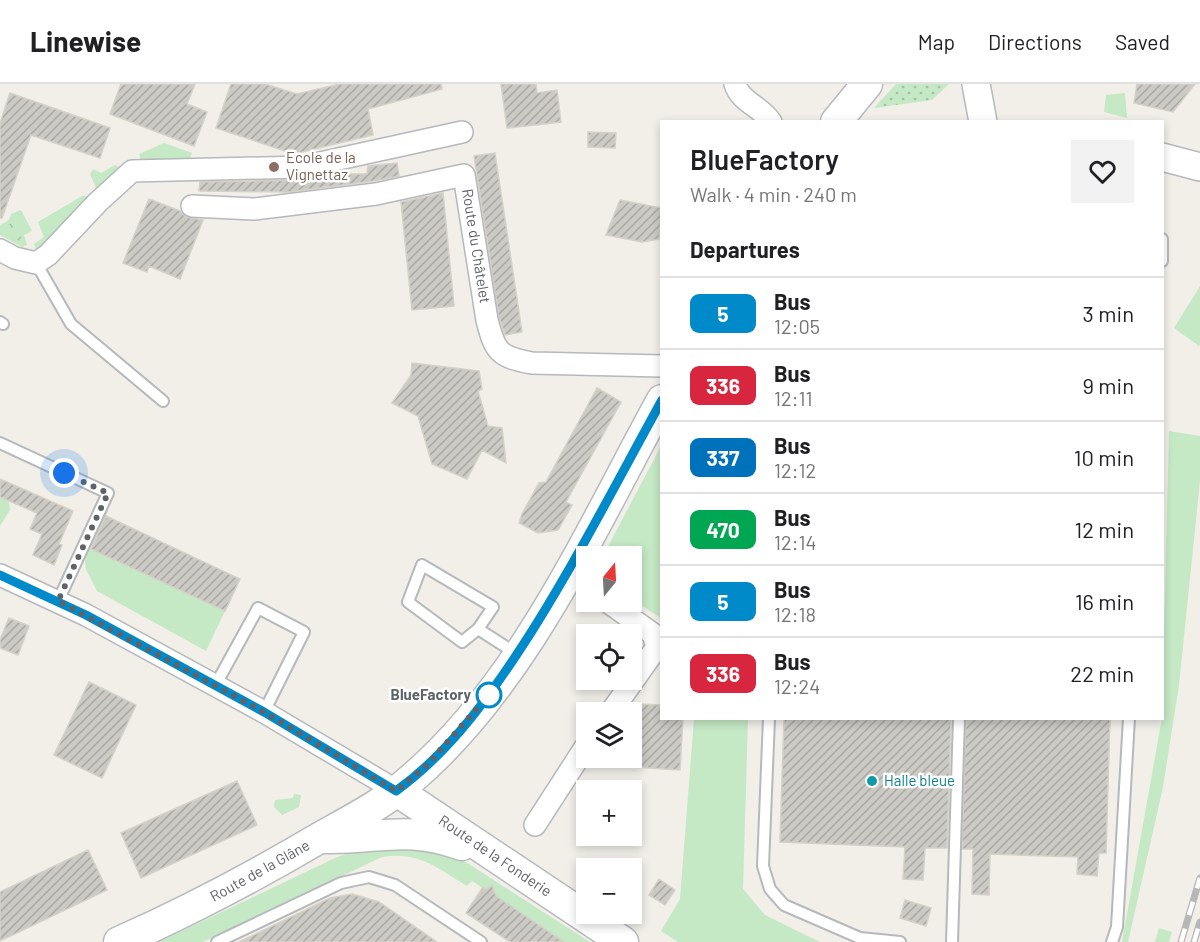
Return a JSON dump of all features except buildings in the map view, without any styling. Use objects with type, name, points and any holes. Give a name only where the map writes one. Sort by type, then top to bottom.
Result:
[{"type":"main road","points":[[838,120],[867,84]]},
{"type":"main road","name":"Route de la Glâne","points":[[593,546],[660,404]]},
{"type":"main road","name":"Route de la Glâne","points":[[119,942],[240,884],[396,791],[427,765],[489,695],[517,654],[576,580]]},
{"type":"main road","name":"Route de la Fonderie","points":[[396,791],[623,942]]},
{"type":"main road","points":[[320,838],[383,833],[424,834],[500,859]]},
{"type":"street","points":[[735,84],[747,102],[765,111],[770,120]]},
{"type":"street","points":[[976,84],[982,120]]},
{"type":"street","points":[[0,250],[15,258],[36,263],[48,255],[98,202],[132,171],[302,167],[462,132]]},
{"type":"street","points":[[1164,158],[1200,167]]},
{"type":"street","name":"Route du Châtelet","points":[[192,207],[254,209],[376,194],[464,175],[487,320],[493,344],[499,352],[512,359],[532,363],[660,366]]},
{"type":"street","points":[[0,575],[58,601],[264,712],[396,791]]},
{"type":"street","points":[[617,702],[657,647],[653,634],[622,612]]},
{"type":"street","points":[[535,825],[576,761]]},
{"type":"lane","points":[[36,263],[71,324],[164,401]]},
{"type":"lane","points":[[0,443],[108,493],[58,601]]},
{"type":"lane","points":[[422,566],[493,607],[478,629],[462,642],[408,602],[422,566]]},
{"type":"lane","points":[[215,686],[258,608],[304,632],[264,712]]},
{"type":"lane","points":[[478,629],[517,654]]},
{"type":"lane","points":[[769,720],[763,866],[770,889],[784,905],[860,938],[900,942]]},
{"type":"lane","points":[[952,942],[959,720]]},
{"type":"lane","points":[[1112,942],[1117,927],[1129,720]]},
{"type":"lane","points":[[217,942],[341,883],[360,877],[395,885],[481,942]]},
{"type":"green space","points":[[896,84],[949,84],[932,100],[874,108]]},
{"type":"green space","points":[[1125,93],[1127,118],[1104,112],[1106,95]]},
{"type":"green space","points":[[164,143],[192,153],[188,163],[142,163],[139,154]]},
{"type":"green space","points":[[115,165],[121,168],[98,192],[90,174],[93,169],[101,173]]},
{"type":"green space","points":[[82,196],[88,196],[88,205],[37,252],[34,244],[44,237],[38,222]]},
{"type":"green space","points":[[85,200],[44,246],[39,247],[39,243],[48,236],[47,228]]},
{"type":"green space","points":[[21,210],[32,231],[24,235],[27,245],[22,247],[0,235],[0,225],[9,220],[11,214]]},
{"type":"green space","points":[[19,214],[24,225],[21,234],[22,242],[4,234],[2,230]]},
{"type":"green space","points":[[1200,286],[1200,344],[1199,346],[1174,328]]},
{"type":"green space","points":[[1169,431],[1200,436],[1200,481],[1179,685],[1163,787],[1128,942],[1122,942],[1162,720],[1164,720]]},
{"type":"green space","points":[[660,448],[660,617],[642,606],[642,546],[608,546]]},
{"type":"green space","points":[[0,497],[9,502],[10,510],[0,526]]},
{"type":"green space","points":[[104,509],[108,511],[91,549],[225,611],[206,651],[97,591],[86,569],[84,553]]},
{"type":"green space","points":[[694,720],[748,720],[743,889],[765,915],[820,942],[678,942],[661,931],[680,899]]},
{"type":"green space","points":[[294,794],[301,795],[299,807],[282,815],[274,807],[275,800],[293,798]]},
{"type":"green space","points":[[389,844],[443,852],[464,861],[590,942],[563,942],[472,881],[467,886],[427,862],[407,856],[395,856],[382,857],[203,942],[159,942],[335,858],[365,847]]},
{"type":"green space","points":[[1159,928],[1172,932],[1169,942],[1155,942]]},
{"type":"railway","points":[[1181,942],[1200,878]]},
{"type":"railway","points":[[1194,942],[1200,922]]},
{"type":"bus line","name":"5","points":[[0,575],[86,615],[264,712],[396,791],[427,765],[498,684],[570,571],[660,404]]},
{"type":"place","name":"Ecole de la Vignettaz","points":[[274,167]]},
{"type":"place","name":"BlueFactory","points":[[489,695]]},
{"type":"place","name":"Halle bleue","points":[[872,781]]},
{"type":"route","points":[[64,473],[108,493],[58,601],[264,712],[396,791],[427,765],[489,695]]}]
